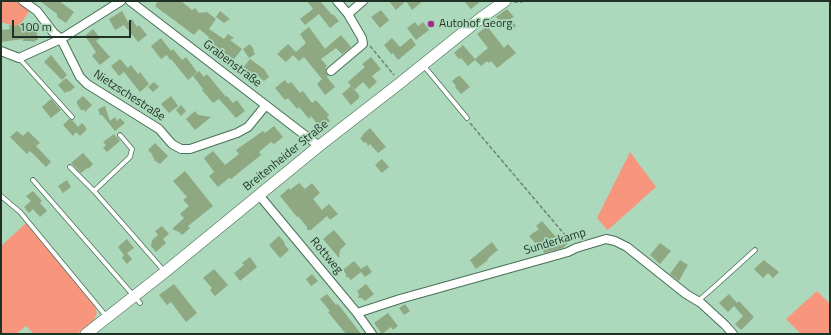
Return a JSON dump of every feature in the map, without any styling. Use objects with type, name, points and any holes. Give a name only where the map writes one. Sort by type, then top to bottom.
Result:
[{"type":"street","name":"Nietzschestraße","points":[[23,1],[37,10],[53,32],[61,39],[80,77],[87,84],[159,129],[172,144],[181,149],[190,149],[238,133],[248,127],[266,105]]},
{"type":"street","points":[[1,51],[19,58],[61,39],[120,1]]},
{"type":"street","name":"Grabenstraße","points":[[130,1],[319,146]]},
{"type":"street","points":[[331,71],[363,44],[362,38],[348,14],[337,1]]},
{"type":"street","points":[[348,14],[364,1]]},
{"type":"street","name":"Breitenheider Straße","points":[[86,334],[107,317],[137,300],[165,272],[319,146],[481,18],[509,1]]},
{"type":"street","name":"Rottweg","points":[[259,195],[357,313],[372,334]]},
{"type":"street","name":"Sunderkamp","points":[[357,313],[606,239],[615,241],[627,247],[686,294],[698,301],[733,334]]},
{"type":"lane","points":[[19,58],[72,117]]},
{"type":"lane","points":[[423,65],[467,118]]},
{"type":"lane","points":[[94,191],[130,157],[132,149],[120,135]]},
{"type":"lane","points":[[70,167],[94,191],[165,272]]},
{"type":"lane","points":[[32,180],[137,300]]},
{"type":"lane","points":[[1,196],[20,212],[107,317]]},
{"type":"lane","points":[[698,301],[755,250]]},
{"type":"path","points":[[509,1],[523,1]]},
{"type":"path","points":[[363,44],[370,46],[400,83]]},
{"type":"path","points":[[467,118],[576,248]]},
{"type":"shaded area","points":[[1,1],[13,1],[20,3],[30,10],[20,25],[15,26],[1,22]]},
{"type":"shaded area","points":[[630,152],[656,187],[607,230],[597,218]]},
{"type":"shaded area","points":[[26,223],[94,304],[97,313],[94,320],[77,334],[34,334],[26,326],[16,334],[1,334],[1,246]]},
{"type":"shaded area","points":[[817,291],[830,304],[830,334],[801,334],[786,319]]},
{"type":"building","points":[[40,1],[59,1],[74,12],[66,23],[57,17],[57,14]]},
{"type":"building","points":[[158,1],[181,1],[192,10],[195,8],[199,13],[207,12],[216,19],[209,29],[224,39],[228,34],[234,38],[230,40],[242,49],[231,63],[205,43],[209,37],[199,29],[194,35],[155,6]]},
{"type":"building","points":[[307,1],[320,1],[339,21],[330,28],[319,14],[305,25],[300,19],[313,9]]},
{"type":"building","points":[[389,1],[406,1],[396,10]]},
{"type":"building","points":[[406,1],[423,1],[412,10]]},
{"type":"building","points":[[464,1],[481,1],[471,9]]},
{"type":"building","points":[[507,9],[514,17],[510,19],[516,26],[509,32],[496,17]]},
{"type":"building","points":[[381,10],[389,20],[380,28],[371,17]]},
{"type":"building","points":[[122,11],[128,22],[132,19],[137,27],[139,25],[147,35],[138,42],[124,25],[115,30],[109,19]]},
{"type":"building","points":[[220,11],[230,19],[224,23],[216,17]]},
{"type":"building","points":[[415,22],[418,26],[423,22],[429,30],[416,40],[407,28]]},
{"type":"building","points":[[22,24],[22,28],[36,27],[38,40],[34,42],[23,41],[23,39],[1,42],[1,30],[10,29],[9,25],[15,26]]},
{"type":"building","points":[[487,26],[504,48],[508,44],[516,53],[497,68],[491,61],[489,63],[487,61],[481,66],[475,60],[468,66],[454,53],[463,45],[475,59],[488,48],[477,34]]},
{"type":"building","points":[[309,27],[325,49],[341,35],[351,47],[342,54],[336,48],[321,59],[327,66],[325,67],[328,75],[327,77],[335,87],[325,95],[317,84],[322,79],[304,57],[299,61],[293,55],[286,62],[277,54],[288,44],[296,52],[306,43],[300,34]]},
{"type":"building","points":[[93,29],[100,38],[96,41],[110,57],[100,65],[92,56],[96,52],[85,36]]},
{"type":"building","points":[[161,38],[171,51],[173,49],[182,60],[186,57],[197,72],[188,80],[167,55],[161,59],[151,46]]},
{"type":"building","points":[[392,38],[400,47],[411,38],[416,45],[398,60],[384,45]]},
{"type":"building","points":[[250,44],[255,54],[249,58],[243,49]]},
{"type":"building","points":[[51,55],[67,75],[62,80],[44,62]]},
{"type":"building","points":[[371,57],[381,69],[372,76],[377,82],[369,89],[363,82],[354,90],[348,82],[365,67],[362,64]]},
{"type":"building","points":[[120,59],[128,68],[131,65],[138,74],[140,72],[149,84],[140,92],[124,72],[119,76],[111,66]]},
{"type":"building","points":[[250,59],[264,69],[269,77],[264,81],[257,75],[255,77],[243,68]]},
{"type":"building","points":[[199,71],[204,77],[207,74],[226,97],[227,96],[233,103],[237,100],[245,111],[236,118],[219,99],[213,103],[193,76]]},
{"type":"building","points":[[460,76],[470,87],[461,94],[452,81]]},
{"type":"building","points":[[66,78],[75,87],[69,92],[68,91],[65,93],[58,85]]},
{"type":"building","points":[[285,80],[288,84],[291,82],[300,93],[303,91],[312,103],[316,100],[329,115],[327,117],[330,121],[320,128],[311,116],[309,119],[299,107],[297,109],[288,98],[285,100],[275,88]]},
{"type":"building","points":[[154,82],[159,87],[153,92],[148,87]]},
{"type":"building","points":[[351,86],[359,95],[359,98],[351,105],[342,94]]},
{"type":"building","points":[[83,96],[92,105],[85,112],[84,110],[81,110],[77,104],[77,101]]},
{"type":"building","points":[[171,96],[178,106],[169,113],[161,104]]},
{"type":"building","points":[[51,99],[61,110],[51,118],[42,107]]},
{"type":"building","points":[[181,105],[186,111],[181,116],[176,110]]},
{"type":"building","points":[[105,106],[110,121],[115,117],[117,121],[120,118],[125,123],[115,131],[102,115],[100,115],[98,109]]},
{"type":"building","points":[[195,111],[198,115],[211,117],[195,130],[186,119]]},
{"type":"building","points":[[69,119],[72,120],[78,127],[82,123],[87,129],[80,136],[76,132],[73,136],[63,125]]},
{"type":"building","points":[[274,126],[283,137],[274,144],[271,142],[259,152],[261,155],[231,179],[229,178],[218,187],[209,176],[214,172],[204,158],[213,151],[225,165],[239,154],[236,150],[263,131],[265,133]]},
{"type":"building","points":[[370,128],[386,147],[378,153],[370,144],[368,146],[366,142],[364,143],[360,138]]},
{"type":"building","points":[[17,131],[23,136],[28,131],[40,143],[36,146],[51,162],[46,167],[30,151],[27,154],[10,137]]},
{"type":"building","points":[[114,134],[120,141],[107,152],[103,148],[106,145],[103,142]]},
{"type":"building","points":[[155,143],[168,156],[160,164],[154,160],[153,155],[148,150]]},
{"type":"building","points":[[83,153],[93,164],[81,173],[71,163]]},
{"type":"building","points":[[382,159],[389,167],[382,173],[375,165]]},
{"type":"building","points":[[185,171],[213,206],[188,226],[190,228],[182,235],[172,229],[184,218],[180,214],[189,206],[183,200],[187,197],[173,181]]},
{"type":"building","points":[[67,180],[71,187],[63,193],[58,186]]},
{"type":"building","points":[[299,183],[305,189],[312,183],[320,193],[313,199],[322,210],[329,204],[338,214],[330,220],[327,216],[311,230],[307,230],[307,227],[280,196],[289,188],[290,190]]},
{"type":"building","points":[[33,191],[42,201],[40,203],[47,211],[40,217],[33,209],[29,213],[24,207],[31,201],[26,196]]},
{"type":"building","points":[[542,221],[555,236],[559,233],[568,243],[563,248],[544,253],[541,245],[539,247],[529,236],[539,229],[536,226]]},
{"type":"building","points":[[162,226],[169,234],[163,239],[166,243],[156,252],[151,246],[152,240],[158,235],[155,231]]},
{"type":"building","points":[[334,230],[346,244],[340,250],[339,258],[323,239]]},
{"type":"building","points":[[279,236],[289,250],[280,258],[269,245]]},
{"type":"building","points":[[127,239],[134,248],[127,253],[132,259],[127,264],[122,258],[124,255],[118,247]]},
{"type":"building","points":[[492,242],[498,250],[476,269],[470,260]]},
{"type":"building","points":[[660,243],[671,251],[660,264],[650,255]]},
{"type":"building","points":[[250,257],[257,267],[240,281],[234,273],[244,265],[242,263]]},
{"type":"building","points":[[680,260],[688,265],[679,281],[670,274]]},
{"type":"building","points":[[764,260],[779,272],[773,278],[768,273],[763,278],[754,269]]},
{"type":"building","points":[[354,261],[361,269],[367,265],[372,272],[365,277],[361,272],[351,280],[346,277],[343,270]]},
{"type":"building","points":[[214,269],[228,285],[215,296],[210,290],[212,288],[203,278]]},
{"type":"building","points":[[312,274],[318,281],[311,286],[306,279]]},
{"type":"building","points":[[174,284],[197,313],[186,322],[171,302],[167,305],[159,295]]},
{"type":"building","points":[[366,284],[374,294],[365,301],[362,298],[358,298],[359,294],[357,291]]},
{"type":"building","points":[[327,294],[336,305],[338,304],[361,334],[346,334],[328,312],[330,311],[320,299]]},
{"type":"building","points":[[729,294],[737,303],[739,301],[754,317],[741,330],[735,324],[743,316],[734,306],[728,312],[719,303]]},
{"type":"building","points":[[405,304],[410,311],[404,315],[399,308]]},
{"type":"building","points":[[388,313],[398,326],[393,330],[391,327],[382,334],[374,323]]},
{"type":"place","name":"Autohof Georg","points":[[431,24]]}]
